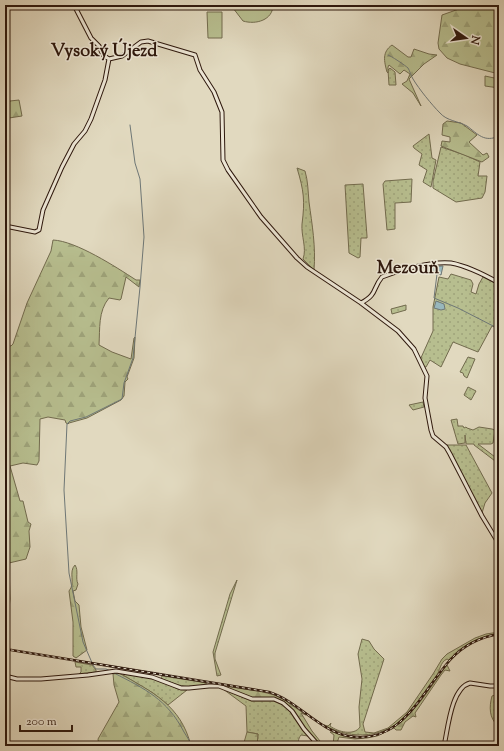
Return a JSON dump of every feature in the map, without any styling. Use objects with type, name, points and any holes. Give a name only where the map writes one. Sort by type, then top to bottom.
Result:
[{"type":"street","points":[[74,5],[91,38],[109,59]]},
{"type":"street","points":[[109,59],[122,56],[141,42],[148,41],[193,54],[197,58],[200,70],[218,101],[222,116],[224,163],[252,205],[278,237],[307,267],[361,303],[398,331],[414,349],[427,376],[425,398],[433,436],[446,447],[482,516],[499,544]]},
{"type":"street","points":[[5,226],[35,232],[39,230],[43,210],[59,173],[74,144],[91,119],[104,80],[109,59]]},
{"type":"street","points":[[361,303],[370,298],[382,277],[400,271],[430,265],[450,263],[484,275],[499,283]]},
{"type":"street","points":[[5,676],[17,679],[41,679],[116,671],[152,677],[181,688],[219,686],[246,698],[257,700],[274,700],[283,703],[292,711],[304,729],[319,746]]},
{"type":"street","points":[[444,746],[456,696],[464,685],[474,682],[490,686],[499,686]]},
{"type":"green space","points":[[228,5],[273,5],[267,18],[258,22],[248,22],[243,21],[233,8]]},
{"type":"green space","points":[[464,5],[499,5],[499,74],[460,64],[447,58],[439,49],[438,43],[442,15],[459,9]]},
{"type":"green space","points":[[207,12],[222,12],[222,38],[208,38]]},
{"type":"green space","points":[[392,45],[408,57],[411,57],[414,49],[437,55],[424,64],[409,79],[421,106],[413,93],[402,84],[407,81],[410,74],[404,70],[400,74],[389,65],[388,73],[387,72],[385,54]]},
{"type":"green space","points":[[390,68],[395,72],[396,85],[389,85],[388,70]]},
{"type":"green space","points":[[485,76],[499,79],[499,88],[485,86]]},
{"type":"green space","points":[[19,100],[22,116],[9,118],[8,105],[10,101]]},
{"type":"green space","points":[[447,121],[461,123],[477,135],[469,142],[483,155],[487,153],[489,157],[482,162],[441,146],[442,141],[450,142],[450,137],[442,135],[443,124]]},
{"type":"green space","points":[[429,134],[432,158],[436,160],[431,187],[423,182],[427,170],[419,165],[422,154],[413,146]]},
{"type":"green space","points":[[441,147],[480,162],[478,176],[487,176],[485,192],[482,198],[456,202],[433,188],[433,181]]},
{"type":"green space","points":[[297,168],[305,171],[307,179],[314,244],[314,270],[303,259],[303,196]]},
{"type":"green space","points":[[412,179],[411,202],[395,203],[395,229],[387,230],[383,184],[385,181]]},
{"type":"green space","points":[[363,184],[367,238],[361,238],[360,257],[358,258],[349,253],[345,185]]},
{"type":"green space","points":[[53,240],[62,241],[84,250],[136,280],[140,280],[139,287],[126,277],[121,299],[109,298],[105,303],[101,314],[100,327],[99,345],[112,352],[131,359],[135,337],[134,358],[127,377],[128,379],[125,382],[124,396],[121,400],[87,418],[68,424],[65,420],[48,417],[40,419],[39,461],[37,465],[23,463],[10,466],[20,501],[23,501],[28,522],[31,524],[29,531],[30,547],[26,559],[9,563],[10,599],[7,629],[8,569],[7,566],[5,566],[5,345],[11,346],[13,344],[27,303],[51,251]]},
{"type":"green space","points":[[451,274],[471,280],[473,284],[471,292],[476,294],[483,277],[499,285],[499,329],[492,326],[478,352],[453,342],[441,367],[430,360],[426,367],[424,367],[420,360],[433,331],[433,307],[439,277],[448,279]]},
{"type":"green space","points":[[406,305],[406,310],[392,314],[391,309]]},
{"type":"green space","points":[[468,357],[475,359],[467,378],[460,372]]},
{"type":"green space","points":[[468,387],[476,391],[471,400],[464,395]]},
{"type":"green space","points":[[423,402],[424,407],[413,410],[409,405]]},
{"type":"green space","points":[[457,419],[458,426],[463,426],[464,428],[466,427],[473,430],[479,427],[495,430],[493,443],[478,444],[499,460],[499,464],[474,444],[466,444],[465,435],[465,443],[458,444],[451,420]]},
{"type":"green space","points":[[446,445],[466,445],[492,493],[485,503],[482,513]]},
{"type":"green space","points":[[75,565],[78,584],[76,590],[73,591],[75,601],[79,605],[81,627],[87,650],[76,658],[73,656],[73,622],[69,591],[72,585],[72,571]]},
{"type":"green space","points":[[237,580],[215,653],[215,659],[221,675],[217,676],[213,652],[230,594]]},
{"type":"green space","points":[[499,632],[472,642],[449,660],[445,660],[441,664],[436,677],[409,714],[390,728],[375,733],[388,728],[407,712],[442,659],[447,654],[475,638],[486,634]]},
{"type":"green space","points":[[362,639],[369,641],[374,649],[384,659],[363,724],[365,732],[374,733],[357,735],[335,730],[324,725],[328,726],[331,723],[330,726],[333,728],[346,732],[357,730],[360,727],[359,707],[362,679],[358,654]]},
{"type":"green space","points":[[75,662],[92,665],[96,672],[79,674],[81,672],[81,667],[76,667]]},
{"type":"green space","points":[[447,665],[450,671],[445,670],[415,713],[416,717],[413,716],[405,722],[401,730],[396,730],[394,728],[377,736],[367,738],[355,739],[339,737],[336,746],[333,746],[334,735],[330,732],[360,738],[375,736],[389,730],[401,722],[421,701]]},
{"type":"green space","points":[[119,673],[154,694],[173,710],[186,732],[191,746],[99,746],[98,739],[119,702],[114,685],[113,674]]},
{"type":"green space","points":[[124,673],[152,677],[178,689],[187,690],[168,705],[153,693],[123,675]]},
{"type":"green space","points":[[163,676],[207,683],[196,687],[190,687],[162,679],[161,677]]},
{"type":"green space","points":[[219,685],[263,692],[283,699],[306,715],[301,713],[312,731],[324,746],[321,746],[309,734],[293,710],[284,702],[275,698],[252,698]]},
{"type":"green space","points":[[223,689],[251,701],[274,701],[282,704],[291,712],[308,736],[301,735],[298,740],[299,746],[257,746],[258,734],[247,732],[246,706]]},
{"type":"green space","points":[[492,696],[498,696],[498,726],[490,712]]},
{"type":"green space","points":[[247,732],[258,734],[257,746],[243,746]]},
{"type":"water","points":[[443,266],[441,275],[428,270],[428,267]]},
{"type":"water","points":[[436,301],[444,304],[445,309],[441,310],[434,308]]},
{"type":"waterway","points":[[388,55],[408,68],[412,78],[433,106],[443,116],[467,126],[482,137],[489,139],[499,136]]},
{"type":"waterway","points":[[111,671],[106,669],[96,669],[83,642],[69,573],[64,490],[67,424],[70,421],[86,417],[122,399],[124,383],[133,358],[144,237],[140,179],[135,163],[130,125]]},
{"type":"waterway","points":[[437,274],[434,298],[458,308],[499,329]]},
{"type":"waterway","points":[[5,645],[8,601],[8,564]]},
{"type":"waterway","points":[[114,673],[136,684],[163,703],[177,721],[192,746]]},
{"type":"railway","points":[[5,649],[269,692],[289,702],[317,722],[337,733],[348,736],[367,737],[383,733],[397,724],[409,713],[440,672],[461,650],[486,637],[499,634]]},
{"type":"district","name":"Vysoký Újezd","points":[[104,50]]},
{"type":"district","name":"Mezouň","points":[[408,267]]}]
